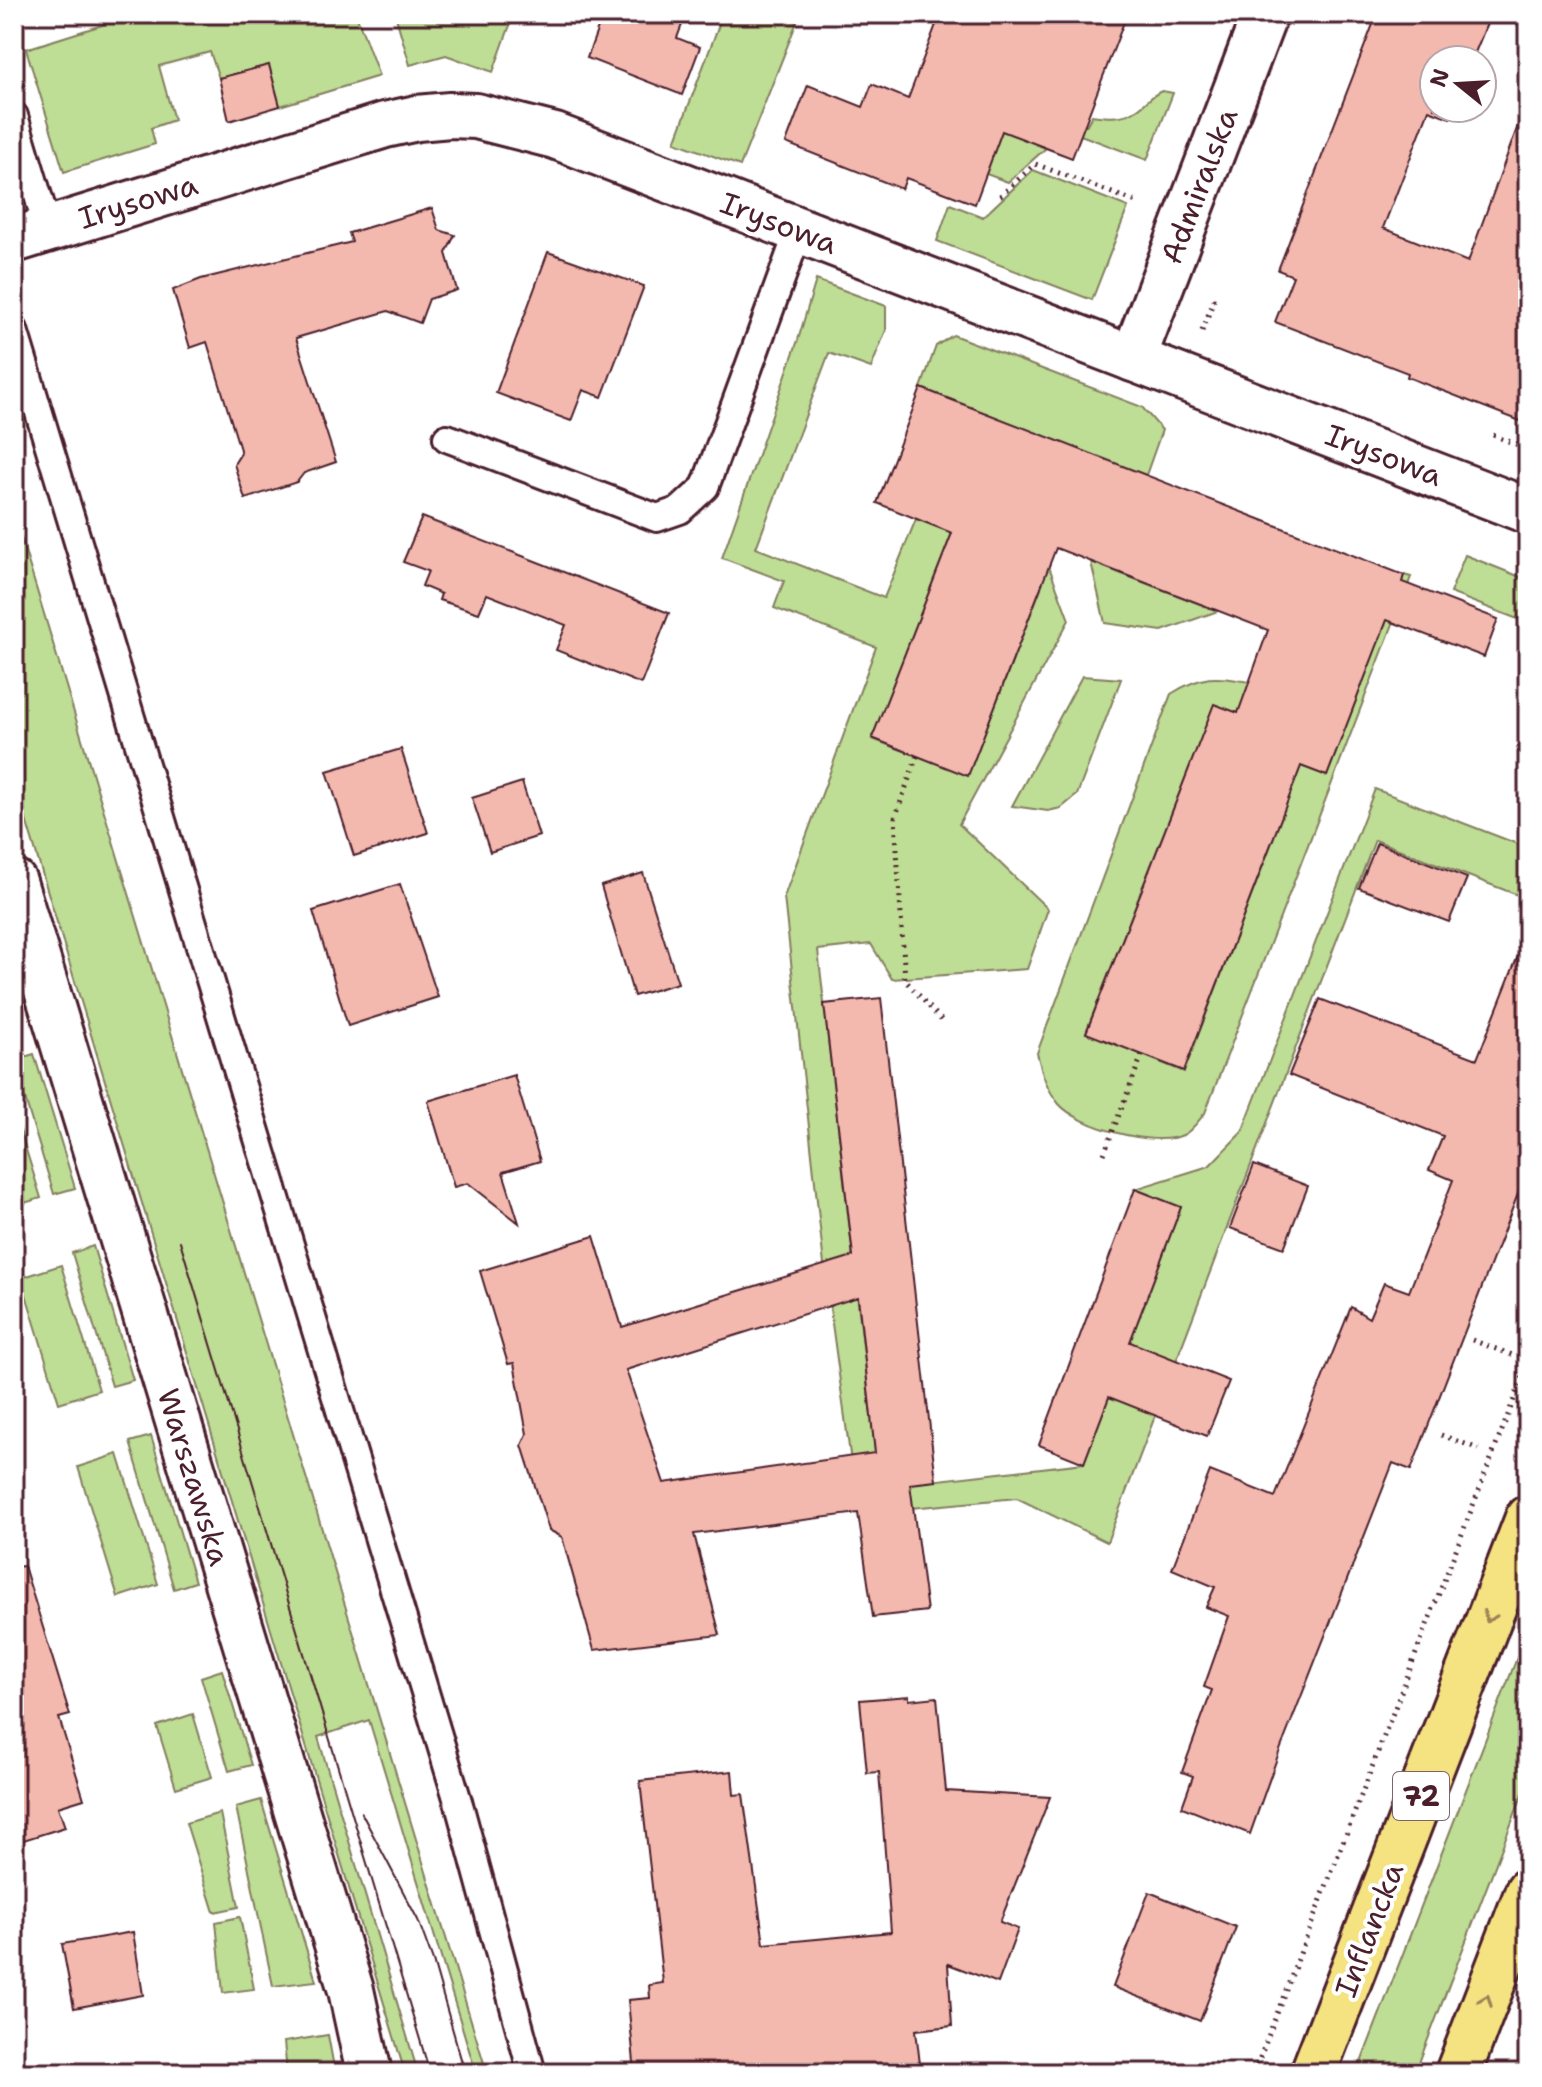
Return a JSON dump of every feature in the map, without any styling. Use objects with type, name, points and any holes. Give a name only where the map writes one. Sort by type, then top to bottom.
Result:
[{"type":"main road","name":"Inflancka","points":[[1313,2073],[1528,1518]]},
{"type":"main road","points":[[1458,2073],[1528,1891]]},
{"type":"street","name":"Admiralska","points":[[1133,359],[1265,14]]},
{"type":"street","name":"Irysowa","points":[[31,235],[385,125],[450,115],[503,122],[555,136],[1528,511]]},
{"type":"street","name":"Warszawska","points":[[14,882],[351,1990],[369,2073]]},
{"type":"lane","points":[[14,116],[31,235]]},
{"type":"lane","points":[[447,438],[657,518],[680,510],[705,487],[799,230]]},
{"type":"lane","points":[[14,330],[460,1808],[532,2073]]},
{"type":"path","points":[[1000,196],[1035,164],[1140,203]]},
{"type":"path","points":[[1493,435],[1528,449]]},
{"type":"path","points":[[917,756],[895,818],[905,980],[944,1023]]},
{"type":"path","points":[[1104,1154],[1142,1055]]},
{"type":"path","points":[[1472,1340],[1515,1356]]},
{"type":"path","points":[[1254,2073],[1528,1363]]},
{"type":"path","points":[[1441,1435],[1479,1449]]},
{"type":"green space","points":[[137,14],[356,14],[379,76],[280,106],[269,65],[219,78],[210,52],[159,66],[174,120],[151,128],[155,144],[64,172],[26,49]]},
{"type":"green space","points":[[395,14],[514,14],[493,72],[446,55],[410,65]]},
{"type":"green space","points":[[723,14],[800,14],[740,166],[675,142]]},
{"type":"green space","points":[[1162,91],[1173,93],[1147,160],[1070,131],[1062,154],[1046,148],[1008,182],[986,174],[1010,109],[1004,95],[1086,126],[1092,115],[1125,115]]},
{"type":"green space","points":[[1033,170],[1128,207],[1092,300],[937,241],[950,204],[983,217]]},
{"type":"green space","points":[[816,280],[886,306],[886,330],[871,368],[829,353],[756,548],[884,598],[916,519],[952,533],[872,739],[968,775],[1041,588],[1024,581],[1040,543],[1069,620],[959,824],[1048,909],[1027,969],[892,979],[871,944],[818,950],[879,1487],[1084,1463],[1181,1207],[1135,1189],[1209,1166],[1242,1132],[1375,789],[1528,848],[1528,899],[1375,840],[1107,1542],[1017,1498],[858,1513],[824,1265],[784,897],[876,647],[774,608],[784,581],[722,558]]},
{"type":"green space","points":[[953,335],[1142,407],[1162,430],[1146,475],[921,388],[936,346]]},
{"type":"green space","points":[[14,515],[487,2073],[476,2073],[369,1720],[318,1737],[418,2073],[405,2073],[14,780]]},
{"type":"green space","points":[[1465,555],[1528,580],[1528,623],[1450,593]]},
{"type":"green space","points":[[1091,562],[1218,611],[1162,631],[1105,623]]},
{"type":"green space","points":[[1404,575],[1411,577],[1205,1113],[1186,1133],[1154,1139],[1099,1127],[1069,1112],[1051,1092],[1037,1053],[1171,694],[1209,678],[1250,682],[1238,713],[1214,705],[1086,1032],[1184,1072],[1301,766],[1327,776]]},
{"type":"green space","points":[[1082,676],[1121,679],[1077,795],[1061,808],[1048,811],[1012,806]]},
{"type":"green space","points":[[34,1054],[75,1188],[54,1194],[14,1063],[14,1060]]},
{"type":"green space","points":[[14,1111],[41,1198],[14,1206]]},
{"type":"green space","points":[[93,1246],[133,1380],[112,1386],[72,1253]]},
{"type":"green space","points":[[61,1265],[99,1390],[59,1403],[21,1278]]},
{"type":"green space","points":[[151,1436],[195,1582],[174,1589],[130,1442]]},
{"type":"green space","points":[[118,1454],[158,1584],[118,1597],[78,1467]]},
{"type":"green space","points":[[1528,1629],[1528,1780],[1415,2073],[1357,2073]]},
{"type":"green space","points":[[222,1670],[251,1765],[229,1771],[201,1677]]},
{"type":"green space","points":[[193,1714],[212,1777],[176,1788],[157,1726]]},
{"type":"green space","points":[[261,1800],[316,1981],[273,1986],[236,1807]]},
{"type":"green space","points":[[220,1813],[239,1907],[214,1912],[186,1823]]},
{"type":"green space","points":[[240,1917],[254,1989],[223,1993],[216,1922]]},
{"type":"green space","points":[[328,2035],[335,2073],[287,2073],[284,2042]]},
{"type":"building","points":[[603,14],[686,14],[677,38],[700,47],[682,95],[587,58]]},
{"type":"building","points":[[940,14],[1127,14],[1072,158],[1002,131],[975,204],[906,178],[902,189],[786,143],[808,85],[863,107],[872,84],[908,99]]},
{"type":"building","points":[[1377,14],[1491,14],[1479,44],[1418,44],[1418,124],[1424,124],[1383,228],[1468,262],[1523,112],[1528,113],[1528,424],[1407,377],[1408,373],[1275,322],[1293,276],[1278,270]]},
{"type":"building","points":[[269,65],[280,106],[229,121],[219,78]]},
{"type":"building","points":[[432,208],[439,230],[455,235],[446,253],[457,290],[429,299],[420,323],[388,311],[296,338],[336,462],[304,473],[297,482],[245,499],[234,464],[241,453],[207,342],[190,348],[173,290],[201,279],[352,242],[349,233]]},
{"type":"building","points":[[548,252],[644,286],[602,397],[583,390],[571,421],[496,393]]},
{"type":"building","points":[[921,388],[1404,575],[1402,582],[1498,619],[1484,657],[1387,620],[1327,776],[1301,766],[1184,1071],[1086,1033],[1214,704],[1238,713],[1268,630],[1056,548],[968,776],[872,738],[952,533],[877,503]]},
{"type":"building","points":[[422,517],[669,613],[641,684],[556,650],[566,625],[487,594],[479,613],[439,600],[441,594],[422,586],[428,571],[403,562]]},
{"type":"building","points":[[401,749],[428,833],[354,856],[327,771]]},
{"type":"building","points":[[522,782],[539,836],[490,852],[472,798]]},
{"type":"building","points":[[1377,843],[1467,878],[1449,922],[1359,888]]},
{"type":"building","points":[[643,873],[678,983],[634,996],[601,886]]},
{"type":"building","points":[[400,884],[438,997],[348,1026],[313,911]]},
{"type":"building","points":[[1525,938],[1528,939],[1528,1168],[1411,1470],[1393,1463],[1250,1834],[1182,1807],[1193,1776],[1182,1772],[1212,1690],[1204,1687],[1229,1616],[1206,1607],[1215,1587],[1172,1569],[1210,1471],[1275,1497],[1351,1307],[1369,1318],[1384,1283],[1409,1292],[1453,1180],[1429,1170],[1443,1136],[1289,1075],[1320,999],[1477,1059]]},
{"type":"building","points":[[881,998],[936,1481],[910,1484],[927,1611],[873,1617],[858,1513],[694,1534],[720,1635],[594,1650],[562,1537],[549,1530],[522,1445],[527,1434],[514,1363],[508,1364],[480,1271],[594,1236],[622,1327],[853,1256],[824,1004]],"holes":[[[858,1297],[875,1453],[664,1483],[626,1370]]]},
{"type":"building","points":[[514,1075],[540,1161],[503,1172],[519,1223],[468,1183],[454,1187],[428,1101]]},
{"type":"building","points":[[1254,1165],[1308,1186],[1284,1248],[1230,1228]]},
{"type":"building","points":[[1135,1189],[1181,1207],[1130,1342],[1229,1381],[1207,1436],[1109,1397],[1084,1463],[1039,1445]]},
{"type":"building","points":[[24,1566],[70,1715],[59,1718],[84,1799],[58,1807],[65,1827],[14,1843],[14,1567]]},
{"type":"building","points":[[909,1696],[909,1700],[937,1697],[946,1791],[1050,1797],[1000,1922],[1018,1929],[998,1983],[948,1964],[952,2026],[916,2030],[921,2073],[635,2073],[628,2000],[650,1998],[649,1985],[663,1983],[640,1781],[732,1771],[734,1795],[743,1794],[764,1944],[891,1932],[879,1772],[867,1773],[860,1700]]},
{"type":"building","points":[[1149,1892],[1236,1927],[1200,2021],[1113,1987]]},
{"type":"building","points":[[133,1932],[143,1995],[74,2008],[62,1944]]},
{"type":"tram line","points":[[180,1241],[430,2073]]},
{"type":"tram line","points":[[361,1812],[418,1920],[465,2073]]}]
